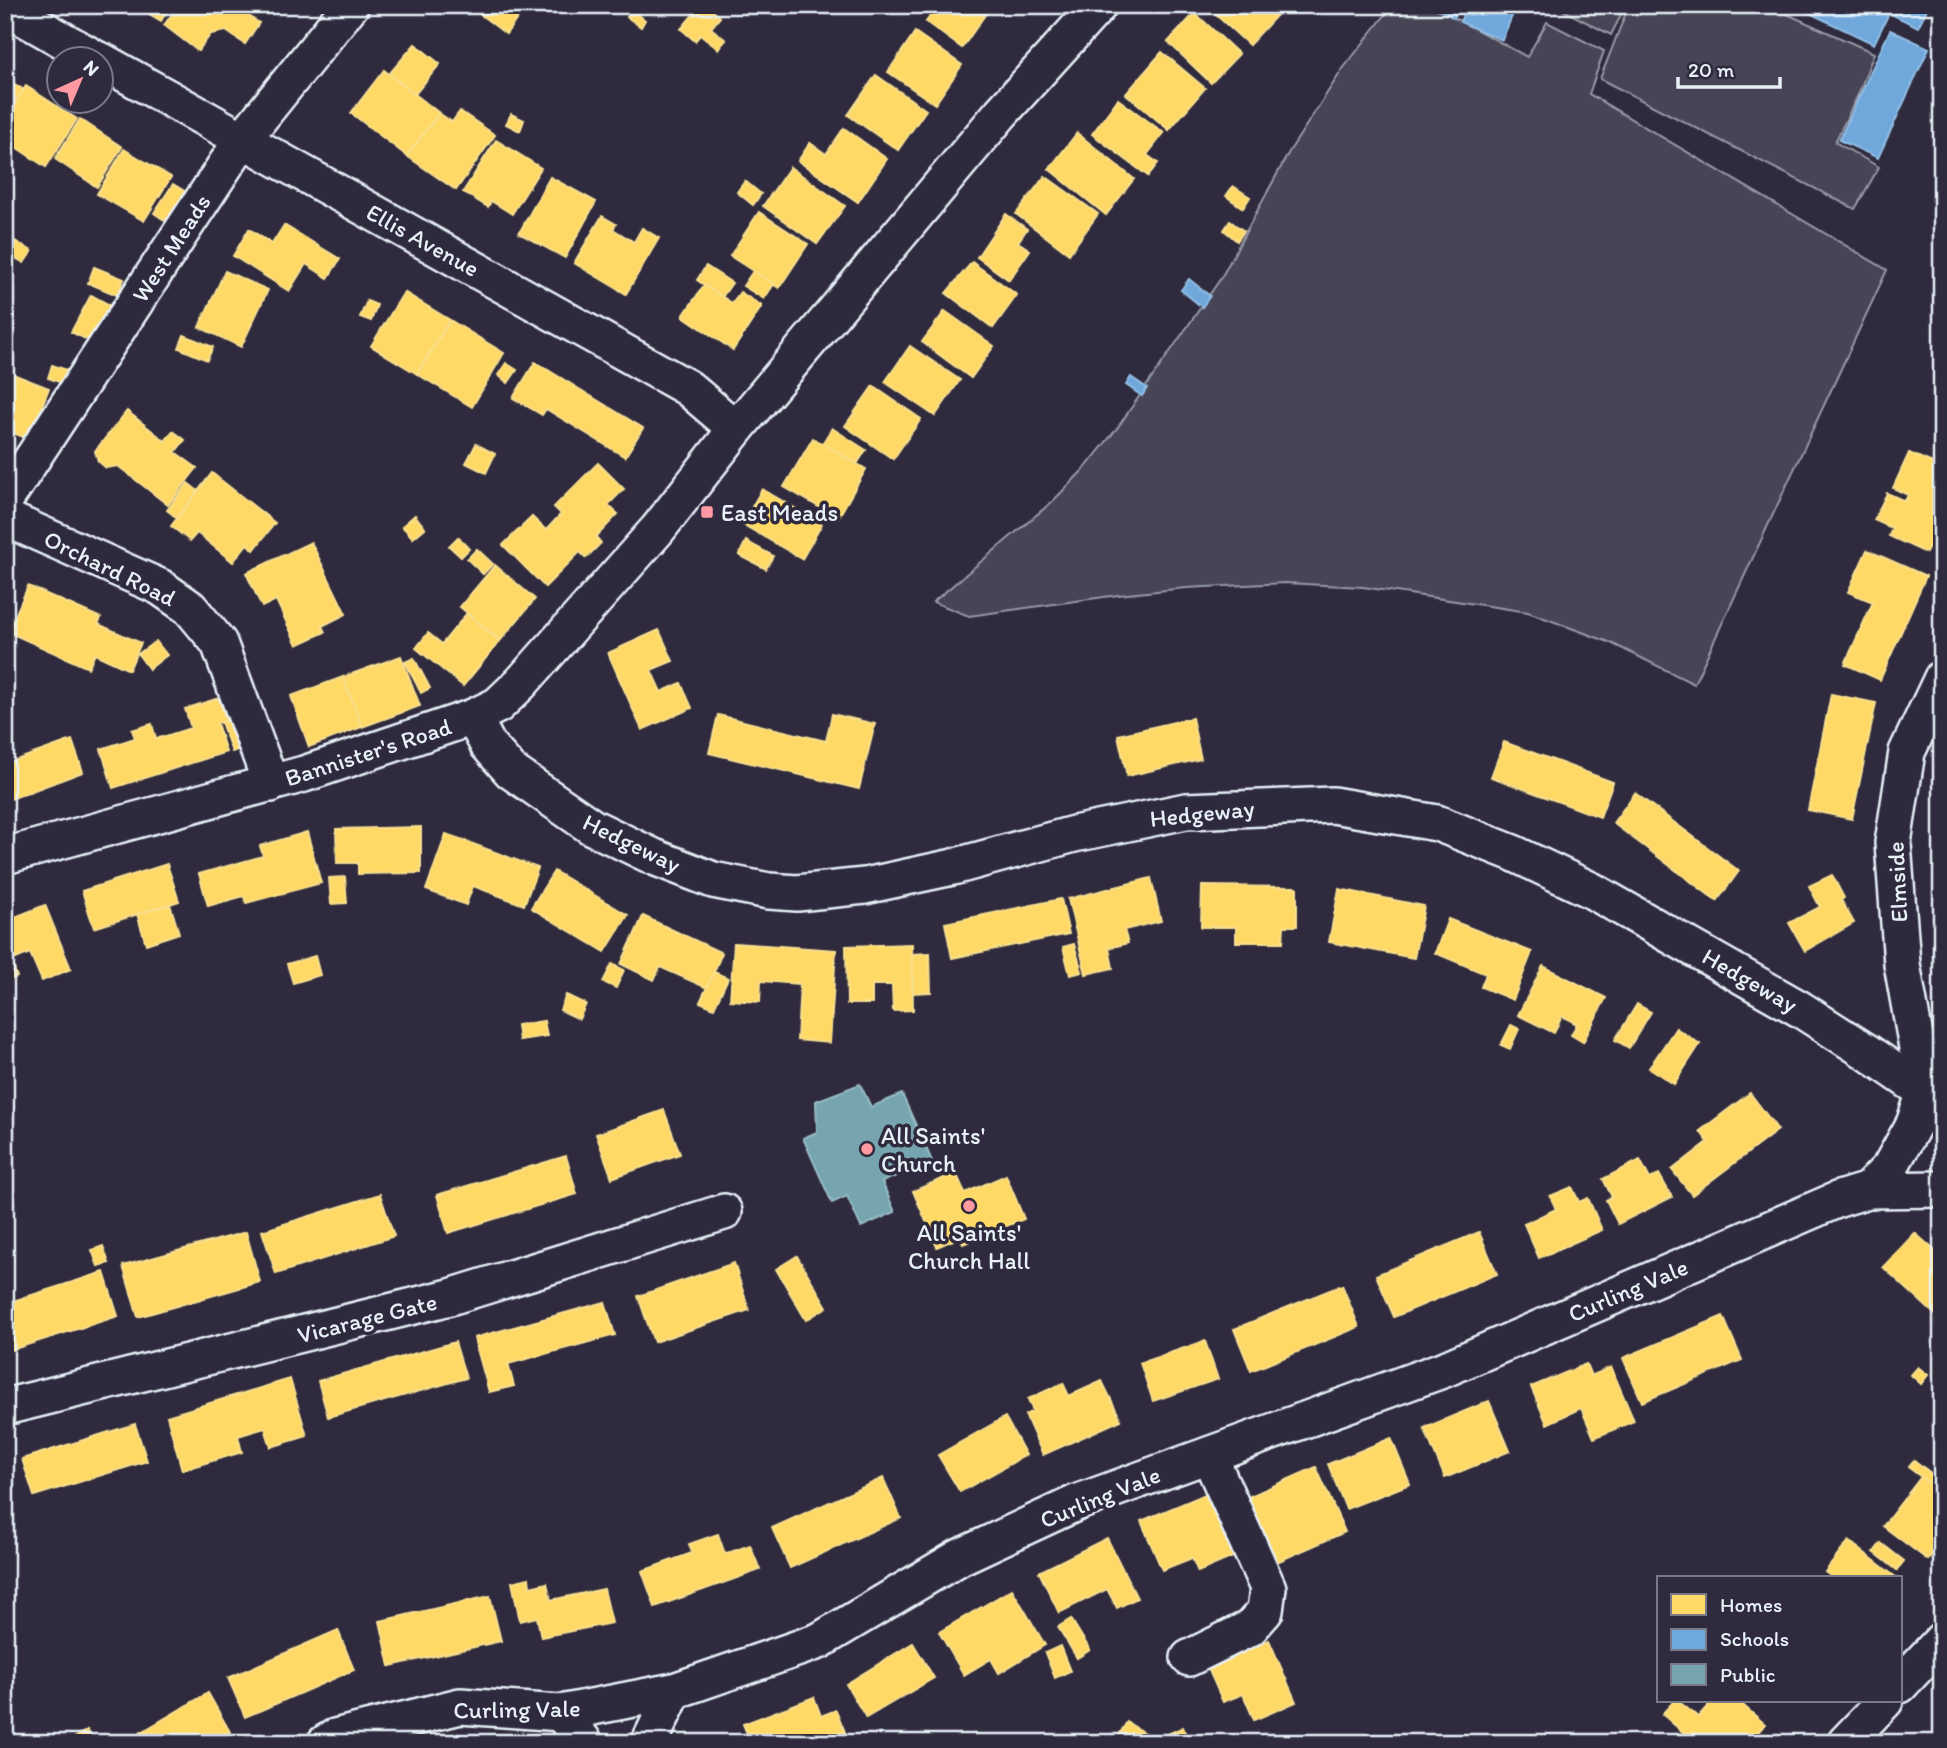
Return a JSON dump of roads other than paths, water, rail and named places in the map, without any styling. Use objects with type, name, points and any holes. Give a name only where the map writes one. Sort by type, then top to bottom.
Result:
[{"type":"street","name":"West Meads","points":[[5,500],[242,140],[351,5]]},
{"type":"street","points":[[736,429],[1001,113],[1099,5]]},
{"type":"street","name":"Ellis Avenue","points":[[5,8],[74,46]]},
{"type":"street","name":"Ellis Avenue","points":[[116,69],[688,388],[736,429]]},
{"type":"street","name":"Bannister's Road","points":[[5,856],[271,783],[473,718],[498,705],[521,683],[658,529],[736,429]]},
{"type":"street","name":"Orchard Road","points":[[5,518],[160,587],[190,608],[219,643],[271,783]]},
{"type":"street","name":"Elmside","points":[[1934,1099],[1902,964],[1893,843],[1907,752],[1942,678]]},
{"type":"street","name":"Hedgeway","points":[[473,718],[488,745],[511,771],[592,827],[654,857],[713,880],[769,891],[797,893],[864,886],[953,867],[1074,834],[1186,811],[1333,805],[1437,823],[1513,853],[1591,890],[1800,1009],[1934,1099]]},
{"type":"street","points":[[1868,1191],[1890,1167],[1914,1124],[1934,1099]]},
{"type":"street","name":"Curling Vale","points":[[326,1743],[335,1737],[460,1706],[561,1713],[674,1691],[819,1641],[960,1557],[1076,1503],[1445,1369],[1810,1210],[1868,1191],[1942,1189]]},
{"type":"street","name":"Vicarage Gate","points":[[5,1407],[450,1297],[724,1212]]},
{"type":"street","points":[[1189,1658],[1250,1628],[1265,1611],[1268,1588],[1209,1455]]},
{"type":"street","points":[[1902,1683],[1942,1640]]},
{"type":"street","points":[[649,1743],[674,1691]]},
{"type":"street","points":[[1845,1743],[1884,1702]]},
{"type":"street","points":[[561,1713],[585,1743]]},
{"type":"place","name":"East Meads","points":[[707,512]]},
{"type":"place","name":"All Saints' Church","points":[[867,1149]]},
{"type":"place","name":"All Saints' Church Hall","points":[[969,1206]]}]
